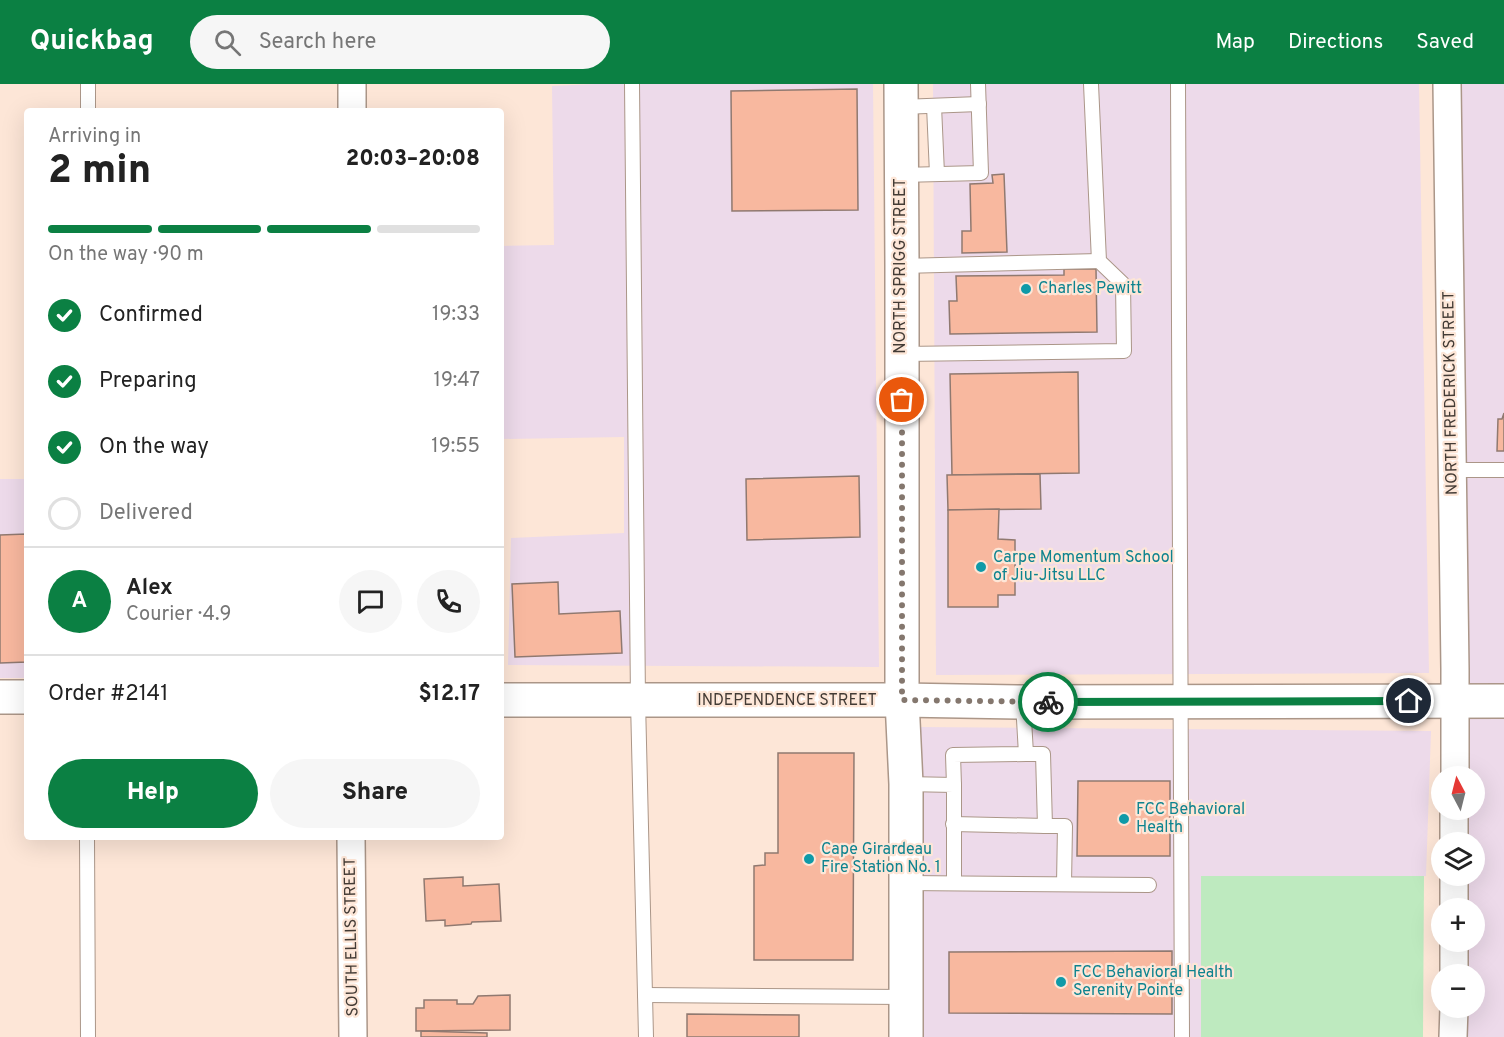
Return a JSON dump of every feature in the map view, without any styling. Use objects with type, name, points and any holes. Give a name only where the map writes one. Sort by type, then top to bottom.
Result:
[{"type":"street","points":[[352,84],[352,108]]},
{"type":"street","name":"NORTH FREDERICK STREET","points":[[1447,84],[1455,766]]},
{"type":"street","name":"NORTH SPRIGG STREET","points":[[901,96],[902,700],[906,784],[906,1037]]},
{"type":"street","points":[[0,697],[24,697]]},
{"type":"street","name":"INDEPENDENCE STREET","points":[[504,700],[1504,701]]},
{"type":"street","name":"SOUTH ELLIS STREET","points":[[351,840],[353,1037]]},
{"type":"street","points":[[1454,1018],[1454,1037]]},
{"type":"lane","points":[[88,84],[88,108]]},
{"type":"lane","points":[[632,84],[638,701],[646,1037]]},
{"type":"lane","points":[[901,175],[981,173],[978,84]]},
{"type":"lane","points":[[902,354],[1124,351],[1123,284],[1099,261],[1090,84]]},
{"type":"lane","points":[[1178,84],[1182,1037]]},
{"type":"lane","points":[[901,96],[934,106],[979,104]]},
{"type":"lane","points":[[934,106],[937,174]]},
{"type":"lane","points":[[902,266],[1099,261]]},
{"type":"lane","points":[[1452,470],[1504,470]]},
{"type":"lane","points":[[1023,702],[1026,754]]},
{"type":"lane","points":[[954,883],[953,755],[1043,753],[1046,826]]},
{"type":"lane","points":[[906,784],[954,785]]},
{"type":"lane","points":[[953,824],[1065,826],[1064,884]]},
{"type":"lane","points":[[87,840],[88,1037]]},
{"type":"lane","points":[[907,882],[1149,885]]},
{"type":"lane","points":[[645,995],[906,997]]},
{"type":"shaded area","points":[[873,84],[879,667],[508,665],[511,538],[624,533],[624,437],[504,439],[504,246],[554,245],[552,86]]},
{"type":"shaded area","points":[[933,84],[1419,84],[1429,673],[936,675]]},
{"type":"shaded area","points":[[1452,84],[1504,84],[1504,697],[1459,697]]},
{"type":"shaded area","points":[[0,479],[24,479],[24,678],[0,678]]},
{"type":"shaded area","points":[[1459,706],[1504,706],[1504,1037],[1468,1037],[1467,1018],[1485,1018],[1485,964],[1466,964],[1465,952],[1485,952],[1485,898],[1464,898],[1463,886],[1485,886],[1485,832],[1463,832],[1462,820],[1485,820],[1485,766],[1461,766]]},
{"type":"shaded area","points":[[917,727],[1431,731],[1426,876],[1201,876],[1201,1037],[917,1037]]},
{"type":"green space","points":[[1201,876],[1424,876],[1423,1037],[1201,1037]]},
{"type":"building","points":[[857,89],[858,210],[732,211],[731,91]]},
{"type":"building","points":[[1004,174],[1007,252],[962,253],[962,231],[971,231],[970,184],[993,183],[992,175]]},
{"type":"building","name":"Charles Pewitt","points":[[1064,269],[1096,269],[1097,332],[950,334],[949,301],[957,301],[956,276],[1064,275]]},
{"type":"building","points":[[1078,372],[1079,473],[952,475],[950,374]]},
{"type":"building","points":[[1504,413],[1504,451],[1497,451],[1498,419],[1502,419]]},
{"type":"building","points":[[1040,474],[1041,509],[948,510],[947,475]]},
{"type":"building","points":[[859,476],[860,537],[747,540],[746,479]]},
{"type":"building","name":"Carpe Momentum School of Jiu-Jitsu LLC","points":[[999,509],[998,539],[1015,540],[1015,595],[998,595],[998,607],[948,607],[948,510]]},
{"type":"building","points":[[24,534],[24,662],[0,663],[0,535]]},
{"type":"building","points":[[558,582],[559,614],[620,611],[622,653],[515,657],[512,584]]},
{"type":"building","name":"Cape Girardeau Fire Station No. 1","points":[[778,753],[854,753],[853,960],[754,960],[754,866],[765,865],[765,853],[778,853]]},
{"type":"building","name":"FCC Behavioral Health","points":[[1078,781],[1170,781],[1170,856],[1077,856]]},
{"type":"building","points":[[463,877],[463,886],[499,884],[501,921],[445,926],[445,920],[426,921],[424,879]]},
{"type":"building","name":"FCC Behavioral Health Serenity Pointe","points":[[1172,951],[1172,1014],[949,1013],[949,952]]},
{"type":"building","points":[[510,995],[510,1030],[416,1031],[416,1008],[424,1008],[424,1000],[457,1000],[457,1004],[473,1004],[478,996]]},
{"type":"building","points":[[687,1014],[799,1015],[799,1037],[687,1037]]},
{"type":"building","points":[[421,1031],[487,1033],[487,1037],[421,1037]]},
{"type":"way so far","points":[[902,400],[902,700],[1048,702]]},
{"type":"place","name":"Charles Pewitt","points":[[1026,289]]},
{"type":"place","name":"Carpe Momentum School of Jiu-Jitsu LLC","points":[[981,567]]},
{"type":"place","name":"FCC Behavioral Health","points":[[1124,819]]},
{"type":"place","name":"Cape Girardeau Fire Station No. 1","points":[[809,859]]},
{"type":"place","name":"FCC Behavioral Health Serenity Pointe","points":[[1061,982]]},
{"type":"route","points":[[1048,702],[1409,701]]}]
